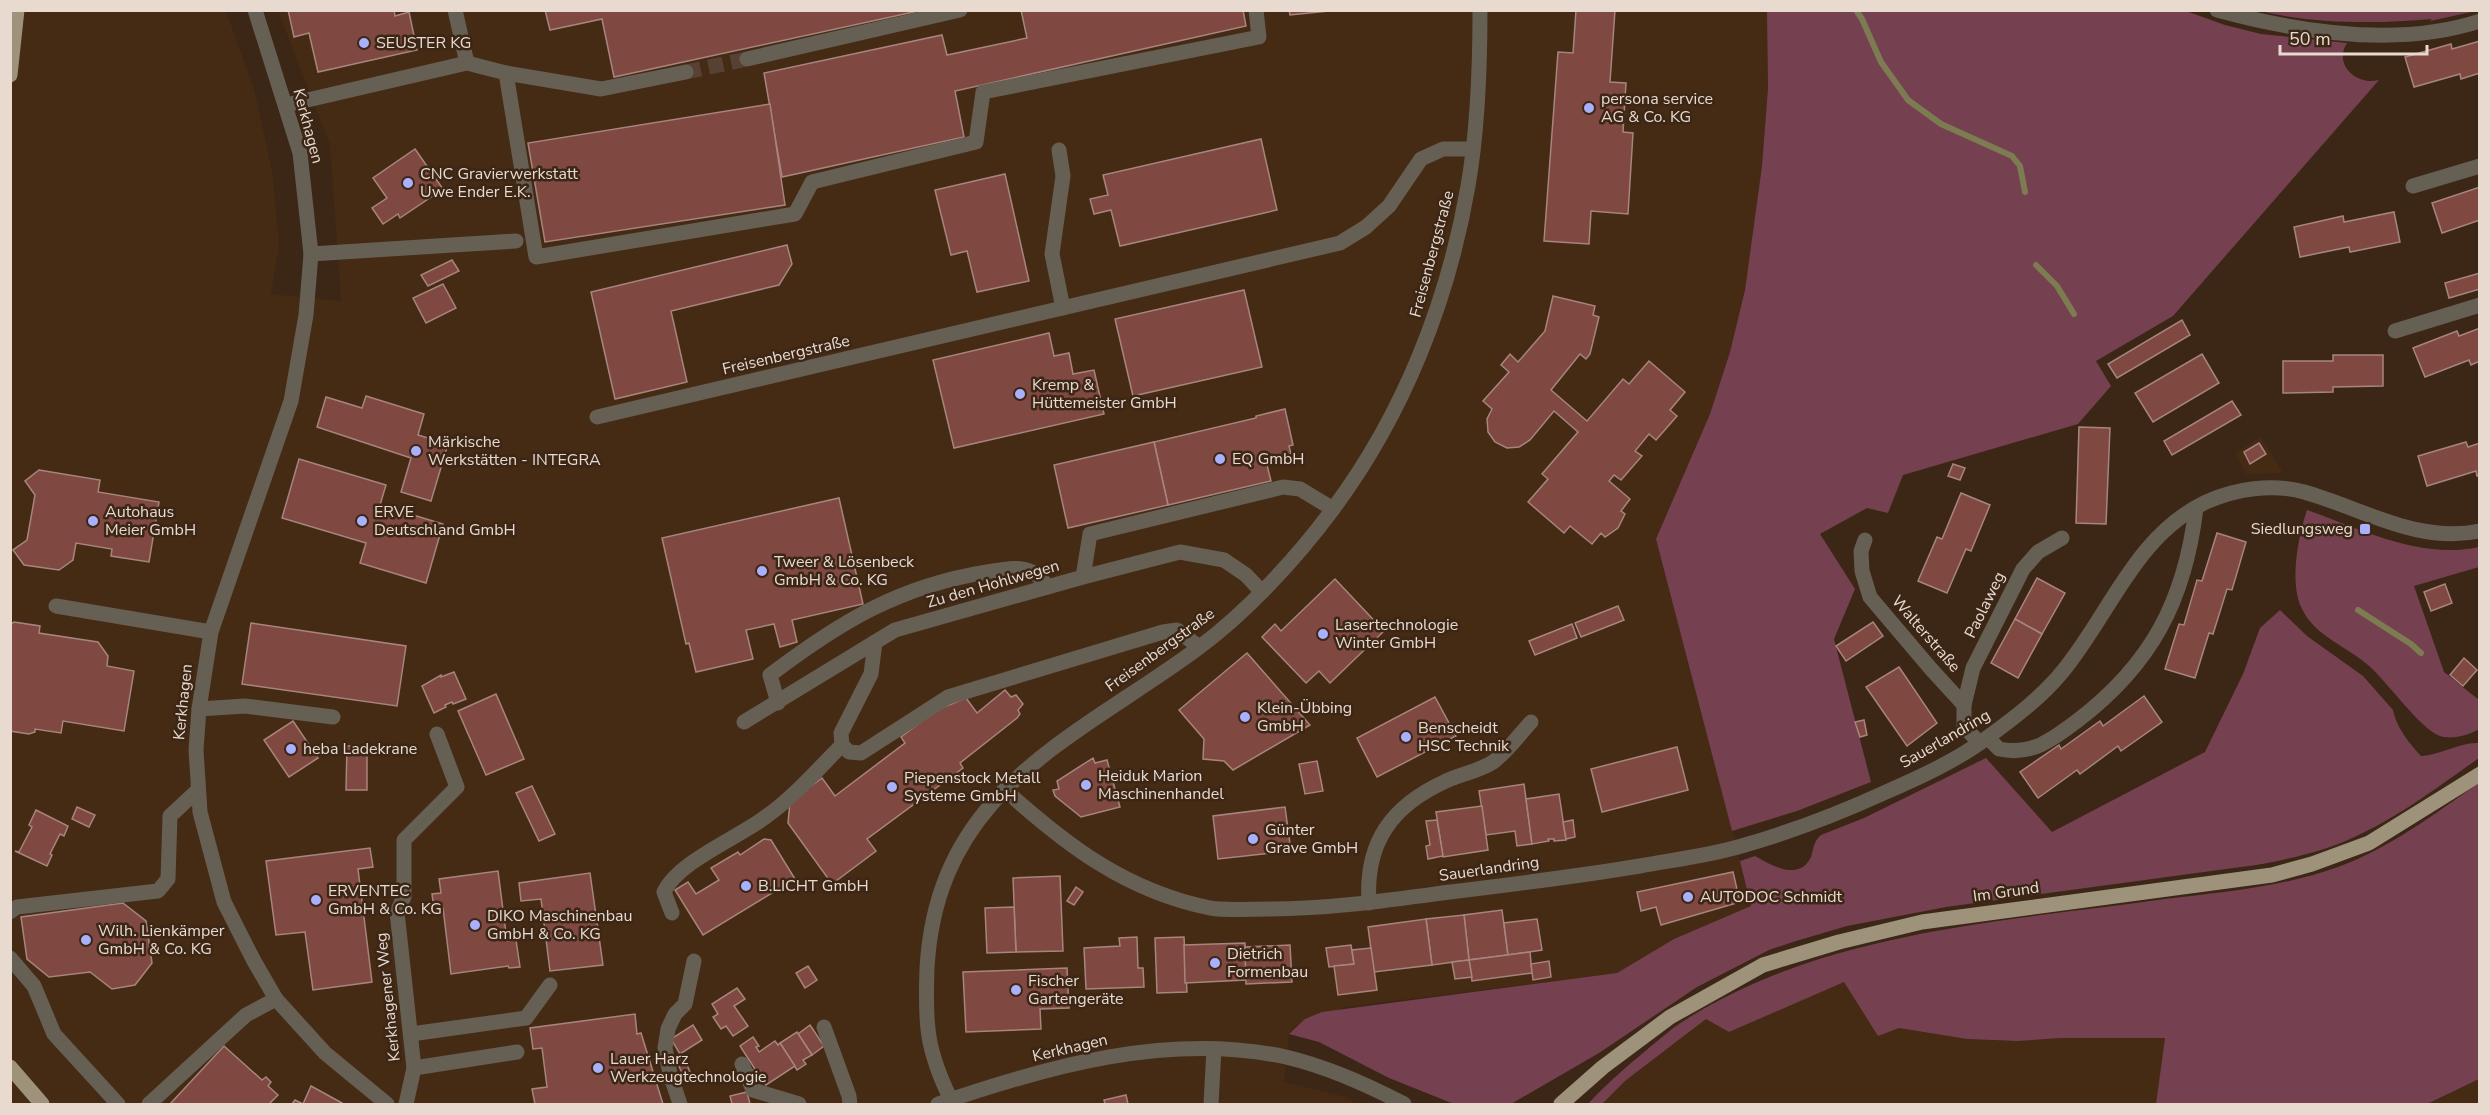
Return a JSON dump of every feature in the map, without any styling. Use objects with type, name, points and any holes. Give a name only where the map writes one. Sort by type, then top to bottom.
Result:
[{"type":"main road","points":[[10,75],[17,10]]},
{"type":"main road","name":"Im Grund","points":[[1561,1104],[1603,1067],[1670,1017],[1763,966],[1839,942],[1922,922],[2272,875],[2312,864],[2369,843],[2480,774]]},
{"type":"main road","points":[[10,1067],[42,1104]]},
{"type":"street","name":"Kerkhagen","points":[[255,10],[300,153],[311,254],[306,315],[291,401],[211,632],[199,709],[198,790],[205,836],[224,902],[276,999],[325,1053],[387,1104]]},
{"type":"street","points":[[455,10],[467,63]]},
{"type":"street","points":[[747,59],[960,10]]},
{"type":"street","points":[[506,73],[536,257],[795,214],[813,182],[976,142],[983,92],[1260,37],[1256,10]]},
{"type":"street","name":"Freisenbergstraße","points":[[944,1102],[927,1036],[930,942],[936,908],[954,859],[976,821],[1004,789],[1050,748],[1199,647],[1262,592],[1334,509],[1380,438],[1421,354],[1442,295],[1461,226],[1473,149],[1480,10]]},
{"type":"street","points":[[2217,10],[2262,22],[2302,29],[2393,36],[2414,36],[2480,21]]},
{"type":"street","points":[[286,105],[467,63],[506,73],[601,90],[686,72]]},
{"type":"street","name":"Freisenbergstraße","points":[[597,417],[1340,243],[1366,226],[1389,206],[1421,159],[1443,149],[1473,149]]},
{"type":"street","points":[[1059,150],[1064,176],[1052,254],[1063,308]]},
{"type":"street","points":[[2413,186],[2480,166]]},
{"type":"street","points":[[311,254],[516,241]]},
{"type":"street","points":[[2395,331],[2480,305]]},
{"type":"street","points":[[1083,577],[1090,534],[1283,487],[1300,489],[1334,509]]},
{"type":"street","name":"Sauerlandring","points":[[1004,789],[1074,848],[1128,881],[1153,892],[1213,908],[1297,909],[1369,903],[1595,873],[1736,847],[1858,805],[1922,775],[1984,740],[2025,708],[2062,672],[2139,557],[2155,539],[2176,520],[2230,493],[2282,488],[2302,491],[2393,525],[2417,531],[2461,534],[2480,531]]},
{"type":"street","points":[[1964,705],[1964,727],[1999,749],[2010,752],[2026,751],[2037,747],[2100,704],[2133,669],[2158,634],[2182,582],[2192,542],[2196,508]]},
{"type":"street","name":"Paolaweg","points":[[1964,705],[1973,669],[2023,569],[2038,552],[2062,538]]},
{"type":"street","name":"Walterstraße","points":[[1865,540],[1861,551],[1862,571],[1870,597],[1964,705]]},
{"type":"street","name":"Zu den Hohlwegen","points":[[744,722],[896,630],[1180,552],[1224,560],[1246,575],[1262,592]]},
{"type":"street","points":[[778,703],[771,675],[820,638],[872,608],[948,578],[1016,568],[1033,572],[1048,587]]},
{"type":"street","points":[[56,606],[211,632]]},
{"type":"street","points":[[874,642],[871,674],[841,733],[842,744],[849,752],[861,753],[948,697],[1163,632],[1177,630],[1199,647]]},
{"type":"street","points":[[199,709],[245,706],[333,717]]},
{"type":"street","points":[[1369,903],[1367,880],[1372,855],[1378,838],[1393,817],[1444,782],[1492,763],[1531,722]]},
{"type":"street","name":"Kerkhagener Weg","points":[[406,1104],[414,1068],[397,912],[404,897],[404,840],[458,787],[437,734]]},
{"type":"street","points":[[672,913],[664,892],[676,874],[765,818],[793,795],[842,744]]},
{"type":"street","points":[[10,912],[17,907],[158,891],[168,879],[170,816],[198,790]]},
{"type":"street","points":[[10,958],[34,986],[54,1034],[118,1104]]},
{"type":"street","points":[[680,1104],[670,1074],[665,1048],[668,1029],[675,1014],[686,1004],[694,961]]},
{"type":"street","points":[[411,1034],[526,1018],[550,985]]},
{"type":"street","points":[[149,1104],[246,1015],[276,999]]},
{"type":"street","points":[[824,1028],[850,1104]]},
{"type":"street","name":"Kerkhagen","points":[[944,1102],[1046,1071],[1102,1058],[1148,1051],[1214,1049],[1249,1051],[1308,1063],[1359,1081],[1404,1104]]},
{"type":"street","points":[[1211,1104],[1214,1049]]},
{"type":"street","points":[[414,1068],[517,1052]]},
{"type":"street","points":[[742,1064],[753,1090],[800,1104]]},
{"type":"shaded area","points":[[2476,10],[2430,21],[2432,19],[2389,22],[2324,21],[2260,11]]},
{"type":"shaded area","points":[[10,11],[226,11],[255,92],[273,176],[279,245],[271,294],[341,301],[330,145],[278,11],[1767,11],[1768,88],[1762,166],[1745,290],[1730,352],[1710,414],[1656,539],[1752,906],[1674,939],[1617,973],[1346,1007],[1293,1028],[1289,1034],[1284,1082],[1347,1097],[1357,1104],[11,1104]]},
{"type":"shaded area","points":[[1767,11],[2186,11],[2225,25],[2261,34],[2347,43],[2343,51],[2343,59],[2350,72],[2363,80],[2379,80],[2173,316],[2096,361],[2111,386],[2078,424],[1903,475],[1888,513],[1867,508],[1820,534],[1855,589],[1834,639],[1871,782],[1797,811],[1732,831],[1656,539],[1710,414],[1730,352],[1745,290],[1762,166],[1768,88]]},
{"type":"shaded area","points":[[2261,437],[2283,473],[2246,474],[2235,453]]},
{"type":"shaded area","points":[[2307,510],[2413,546],[2457,550],[2479,547],[2479,567],[2414,586],[2444,672],[2479,700],[2479,729],[2455,737],[2440,736],[2432,732],[2368,665],[2323,634],[2308,618],[2298,598],[2295,573],[2298,546]]},
{"type":"shaded area","points":[[2280,610],[2307,636],[2363,676],[2393,710],[2400,729],[2421,756],[2464,744],[2479,743],[2479,758],[2425,796],[2368,831],[2306,854],[2252,865],[1946,907],[1847,926],[1769,950],[1697,987],[1599,1053],[1511,1104],[1454,1104],[1389,1078],[1319,1042],[1289,1034],[1305,1019],[1322,1012],[1617,973],[1674,939],[1751,906],[1740,861],[1755,856],[1777,867],[1799,869],[1806,865],[1821,835],[1864,818],[1986,758],[2052,832],[2205,752],[2243,674],[2260,628]]},
{"type":"shaded area","points":[[2479,783],[2479,1079],[2427,1104],[2156,1104],[2165,1038],[2061,1038],[2018,1041],[1967,1039],[1899,1028],[1878,1036],[1844,982],[1729,1032],[1706,1019],[1625,1081],[1602,1104],[1588,1104],[1604,1087],[1676,1026],[1734,993],[1792,968],[1914,935],[2040,915],[2252,888],[2317,874],[2357,859],[2394,840]]},
{"type":"shaded area","points":[[1844,981],[1878,1036],[1899,1028],[1967,1039],[2018,1041],[2061,1038],[2165,1038],[2156,1104],[1602,1104],[1625,1081],[1706,1019],[1729,1032]]},
{"type":"shaded area","points":[[2479,1079],[2479,1104],[2427,1104]]},
{"type":"building","name":"SEUSTER KG","points":[[288,10],[394,10],[395,16],[409,12],[417,50],[318,72],[309,33],[294,37]]},
{"type":"building","points":[[545,10],[923,10],[614,77],[602,19],[550,30]]},
{"type":"building","points":[[1021,10],[1243,10],[1246,26],[955,91],[964,137],[782,177],[764,73],[942,35],[947,55],[1027,38]]},
{"type":"building","points":[[1289,10],[1339,10],[1290,15]]},
{"type":"building","name":"persona service AG & Co. KG","points":[[1576,10],[1615,10],[1610,82],[1626,83],[1623,132],[1633,133],[1628,214],[1591,211],[1589,244],[1544,241],[1558,52],[1573,53]]},
{"type":"building","points":[[2480,41],[2480,73],[2461,79],[2460,74],[2414,87],[2405,57],[2451,44],[2452,49]]},
{"type":"building","points":[[770,104],[785,205],[545,242],[528,143]]},
{"type":"building","points":[[1261,139],[1277,210],[1120,246],[1111,210],[1094,214],[1090,199],[1108,195],[1103,175]]},
{"type":"building","name":"CNC Gravierwerkstatt Uwe Ender E.K.","points":[[415,149],[443,189],[400,218],[398,214],[383,224],[372,208],[387,198],[373,178]]},
{"type":"building","points":[[1005,174],[1029,281],[977,292],[967,251],[951,255],[935,190]]},
{"type":"building","points":[[2480,187],[2480,220],[2442,233],[2432,203]]},
{"type":"building","points":[[2394,212],[2400,242],[2350,252],[2349,247],[2300,257],[2294,227],[2343,216],[2344,222]]},
{"type":"building","points":[[787,245],[792,264],[779,285],[671,311],[687,382],[615,399],[591,292]]},
{"type":"building","points":[[452,260],[459,271],[428,286],[421,275]]},
{"type":"building","points":[[2480,273],[2480,289],[2449,298],[2445,283]]},
{"type":"building","points":[[443,284],[456,308],[426,323],[413,298]]},
{"type":"building","points":[[1244,290],[1262,367],[1133,396],[1115,319]]},
{"type":"building","points":[[1553,296],[1595,306],[1593,315],[1599,317],[1590,354],[1586,359],[1580,354],[1551,390],[1587,421],[1623,379],[1629,384],[1649,361],[1685,392],[1670,410],[1677,416],[1656,440],[1649,434],[1635,451],[1642,456],[1621,480],[1614,475],[1609,481],[1630,499],[1621,511],[1625,514],[1618,528],[1605,537],[1601,533],[1592,544],[1570,526],[1564,533],[1528,502],[1548,479],[1542,474],[1578,432],[1554,411],[1530,440],[1519,447],[1507,448],[1495,442],[1488,432],[1487,419],[1492,409],[1483,401],[1509,372],[1501,365],[1510,354],[1518,362],[1545,331]]},
{"type":"building","points":[[2182,320],[2190,335],[2117,378],[2108,364]]},
{"type":"building","points":[[2480,328],[2480,361],[2471,365],[2469,360],[2425,377],[2413,348],[2457,331],[2459,336]]},
{"type":"building","name":"Kremp & Hüttemeister GmbH","points":[[1049,333],[1054,356],[1069,353],[1073,374],[1094,370],[1104,414],[954,448],[933,360]]},
{"type":"building","points":[[2202,354],[2219,383],[2153,422],[2135,393]]},
{"type":"building","points":[[2333,355],[2383,355],[2383,386],[2333,387],[2333,392],[2283,393],[2283,361],[2333,361]]},
{"type":"building","name":"Märkische Werkstätten - INTEGRA","points":[[366,396],[424,414],[418,435],[448,444],[431,501],[401,492],[411,458],[317,427],[326,397],[362,408]]},
{"type":"building","points":[[2232,401],[2241,415],[2172,455],[2164,441]]},
{"type":"building","name":"EQ GmbH","points":[[1285,409],[1293,445],[1289,446],[1291,454],[1282,457],[1283,462],[1267,465],[1271,481],[1168,505],[1154,442]]},
{"type":"building","points":[[2079,427],[2110,428],[2106,524],[2076,523]]},
{"type":"building","points":[[1154,442],[1168,505],[1068,528],[1054,465]]},
{"type":"building","points":[[2466,442],[2468,447],[2480,443],[2480,475],[2477,476],[2476,471],[2427,486],[2418,456]]},
{"type":"building","points":[[2259,443],[2266,454],[2250,464],[2244,452]]},
{"type":"building","name":"ERVE Deutschland GmbH","points":[[299,459],[386,485],[380,505],[443,524],[426,583],[360,563],[366,543],[282,518]]},
{"type":"building","points":[[1953,464],[1965,468],[1960,480],[1948,476]]},
{"type":"building","name":"Autohaus Meier GmbH","points":[[39,470],[100,480],[98,492],[159,502],[149,562],[111,556],[112,549],[76,543],[73,560],[59,570],[24,565],[13,550],[27,540],[35,495],[25,481]]},
{"type":"building","points":[[1961,493],[1990,505],[1971,551],[1966,549],[1947,593],[1918,581],[1937,537],[1942,539]]},
{"type":"building","name":"Tweer & Lösenbeck GmbH & Co. KG","points":[[839,498],[863,604],[792,620],[797,642],[780,647],[774,624],[746,630],[753,659],[696,672],[689,643],[686,644],[662,538]]},
{"type":"building","points":[[2217,533],[2246,542],[2232,590],[2227,589],[2213,634],[2209,633],[2195,678],[2165,669],[2179,624],[2184,625],[2197,580],[2202,581]]},
{"type":"building","points":[[2037,578],[2065,593],[2042,634],[2015,619]]},
{"type":"building","name":"Lasertechnologie Winter GmbH","points":[[1335,579],[1384,631],[1330,683],[1319,671],[1306,683],[1262,637],[1275,624],[1281,631]]},
{"type":"building","points":[[2445,584],[2452,603],[2431,611],[2424,592]]},
{"type":"building","points":[[1618,606],[1624,620],[1581,637],[1575,623]]},
{"type":"building","points":[[2015,619],[2042,634],[2018,678],[1991,663]]},
{"type":"building","points":[[14,622],[40,626],[39,633],[98,642],[108,656],[107,666],[134,671],[124,731],[63,721],[61,733],[35,729],[35,732],[29,734],[10,731],[10,625]]},
{"type":"building","points":[[1873,622],[1883,636],[1846,661],[1836,646]]},
{"type":"building","points":[[251,623],[406,646],[397,706],[242,684]]},
{"type":"building","points":[[1572,624],[1577,638],[1535,655],[1529,641]]},
{"type":"building","name":"Klein-Übbing GmbH","points":[[1247,653],[1310,725],[1233,770],[1224,761],[1203,759],[1204,739],[1179,710]]},
{"type":"building","points":[[2464,658],[2477,670],[2463,686],[2450,675]]},
{"type":"building","points":[[1899,667],[1937,723],[1907,746],[1866,687]]},
{"type":"building","points":[[454,672],[466,699],[445,705],[446,707],[434,713],[422,686],[441,675],[441,677]]},
{"type":"building","name":"Piepenstock Metall Systeme GmbH","points":[[1005,690],[1011,697],[1016,695],[1023,704],[1018,710],[1020,714],[1017,718],[960,763],[963,768],[867,839],[876,851],[832,884],[788,823],[790,802],[822,778],[835,796],[905,743],[901,737],[937,710],[966,698],[977,713]]},
{"type":"building","points":[[496,694],[524,759],[486,775],[458,711]]},
{"type":"building","points":[[2144,696],[2162,722],[2121,751],[2118,746],[2080,774],[2077,770],[2038,798],[2020,772],[2059,745],[2061,749],[2100,721],[2103,726]]},
{"type":"building","name":"Benscheidt HSC Technik","points":[[1435,697],[1456,736],[1377,777],[1357,738]]},
{"type":"building","points":[[1864,720],[1867,735],[1860,737],[1855,722]]},
{"type":"building","name":"heba Ladekrane","points":[[293,721],[318,758],[289,777],[264,740]]},
{"type":"building","points":[[347,746],[367,746],[367,790],[346,790]]},
{"type":"building","points":[[1677,747],[1688,790],[1602,812],[1591,769]]},
{"type":"building","name":"Heiduk Marion Maschinenhandel","points":[[1093,758],[1095,763],[1107,760],[1120,807],[1081,817],[1055,796],[1053,790],[1059,789],[1057,781]]},
{"type":"building","points":[[1317,761],[1323,791],[1305,794],[1299,764]]},
{"type":"building","points":[[1524,784],[1532,844],[1517,846],[1515,831],[1486,835],[1479,791]]},
{"type":"building","points":[[532,786],[555,834],[539,841],[516,793]]},
{"type":"building","points":[[1559,794],[1566,840],[1548,839],[1549,841],[1532,844],[1526,799]]},
{"type":"building","points":[[1482,806],[1488,850],[1443,857],[1436,812]]},
{"type":"building","points":[[77,807],[95,815],[89,827],[72,819]]},
{"type":"building","name":"Günter Grave GmbH","points":[[1285,807],[1291,851],[1218,859],[1213,816]]},
{"type":"building","points":[[36,810],[68,826],[64,836],[60,834],[47,866],[15,851],[19,852],[32,827],[29,825]]},
{"type":"building","points":[[1437,820],[1443,856],[1428,859],[1426,846],[1430,845],[1426,821]]},
{"type":"building","points":[[1573,820],[1575,837],[1566,839],[1563,822]]},
{"type":"building","name":"B.LICHT GmbH","points":[[764,839],[771,840],[795,879],[703,935],[675,890],[688,882],[696,894],[719,880],[711,868],[738,852],[740,855]]},
{"type":"building","name":"ERVENTEC GmbH & Co. KG","points":[[370,848],[373,867],[358,869],[372,982],[313,990],[305,932],[276,935],[266,861]]},
{"type":"building","name":"DIKO Maschinenbau GmbH & Co. KG","points":[[498,871],[507,941],[516,940],[520,967],[509,968],[508,966],[451,974],[443,908],[434,909],[432,894],[441,893],[439,879]]},
{"type":"building","name":"AUTODOC Schmidt","points":[[1733,872],[1740,902],[1661,925],[1656,907],[1641,911],[1637,892]]},
{"type":"building","points":[[590,873],[603,965],[550,971],[541,899],[521,901],[519,883]]},
{"type":"building","points":[[1060,876],[1063,951],[1016,952],[1013,878]]},
{"type":"building","points":[[1076,887],[1083,892],[1074,905],[1067,901]]},
{"type":"building","name":"Wilh. Lienkämper GmbH & Co. KG","points":[[123,903],[146,921],[152,963],[135,985],[112,989],[90,972],[49,977],[27,959],[21,917]]},
{"type":"building","points":[[1014,907],[1016,952],[987,953],[985,908]]},
{"type":"building","points":[[1502,910],[1508,955],[1469,960],[1464,915]]},
{"type":"building","points":[[1464,915],[1469,960],[1432,965],[1426,919]]},
{"type":"building","points":[[1426,919],[1432,965],[1374,972],[1368,927]]},
{"type":"building","points":[[1537,919],[1542,950],[1508,955],[1504,923]]},
{"type":"building","points":[[1137,937],[1138,968],[1143,968],[1144,987],[1086,989],[1084,948],[1120,946],[1119,938]]},
{"type":"building","points":[[1184,937],[1187,992],[1157,993],[1155,938]]},
{"type":"building","name":"Dietrich Formenbau","points":[[1245,943],[1246,980],[1185,983],[1184,945]]},
{"type":"building","points":[[1290,945],[1292,982],[1246,984],[1245,947]]},
{"type":"building","points":[[1351,945],[1354,964],[1329,967],[1326,948]]},
{"type":"building","points":[[1371,948],[1377,990],[1338,995],[1334,966],[1354,964],[1352,950]]},
{"type":"building","points":[[1530,952],[1532,973],[1472,981],[1469,960]]},
{"type":"building","points":[[1469,960],[1472,977],[1455,979],[1452,962]]},
{"type":"building","points":[[1549,961],[1551,977],[1533,980],[1531,964]]},
{"type":"building","points":[[808,966],[817,980],[805,988],[796,973]]},
{"type":"building","name":"Fischer Gartengeräte","points":[[1067,968],[1069,1008],[1040,1009],[1041,1029],[966,1032],[963,972]]},
{"type":"building","points":[[737,988],[745,999],[734,1006],[748,1026],[733,1036],[726,1026],[721,1029],[713,1017],[718,1014],[712,1004]]},
{"type":"building","name":"Lauer Harz Werkzeugtechnologie","points":[[635,1014],[637,1034],[641,1033],[663,1104],[535,1104],[532,1089],[547,1087],[542,1048],[533,1049],[530,1028]]},
{"type":"building","points":[[693,1025],[702,1040],[680,1054],[671,1039]]},
{"type":"building","points":[[810,1025],[824,1046],[812,1055],[798,1034]]},
{"type":"building","points":[[797,1032],[812,1055],[803,1060],[806,1064],[797,1070],[780,1043]]},
{"type":"building","points":[[753,1037],[759,1046],[756,1047],[759,1052],[775,1041],[778,1045],[780,1043],[795,1066],[766,1085],[758,1074],[755,1076],[751,1071],[755,1069],[740,1046]]},
{"type":"building","points":[[224,1046],[262,1080],[266,1077],[271,1082],[268,1086],[278,1095],[269,1104],[170,1104]]},
{"type":"building","points":[[684,1057],[690,1072],[683,1075],[676,1060]]},
{"type":"building","points":[[311,1086],[342,1103],[341,1104],[303,1104]]},
{"type":"building","points":[[747,1092],[750,1104],[732,1104],[730,1096]]},
{"type":"building","points":[[1126,1095],[1128,1104],[1105,1104],[1104,1100]]},
{"type":"waterway","points":[[1856,10],[1881,62],[1908,100],[1941,124],[2012,156],[2020,166],[2025,192]]},
{"type":"waterway","points":[[2036,265],[2057,286],[2074,314]]},
{"type":"waterway","points":[[2358,610],[2421,653]]},
{"type":"tunnel","points":[[686,72],[747,59]]},
{"type":"place","name":"SEUSTER KG","points":[[364,43]]},
{"type":"place","name":"persona service AG & Co. KG","points":[[1589,108]]},
{"type":"place","name":"CNC Gravierwerkstatt Uwe Ender E.K.","points":[[408,183]]},
{"type":"place","name":"Kremp & Hüttemeister GmbH","points":[[1020,394]]},
{"type":"place","name":"Märkische Werkstätten - INTEGRA","points":[[416,451]]},
{"type":"place","name":"EQ GmbH","points":[[1220,459]]},
{"type":"place","name":"Autohaus Meier GmbH","points":[[93,521]]},
{"type":"place","name":"ERVE Deutschland GmbH","points":[[362,521]]},
{"type":"place","name":"Siedlungsweg","points":[[2365,529]]},
{"type":"place","name":"Tweer & Lösenbeck GmbH & Co. KG","points":[[762,571]]},
{"type":"place","name":"Lasertechnologie Winter GmbH","points":[[1323,634]]},
{"type":"place","name":"Klein-Übbing GmbH","points":[[1245,717]]},
{"type":"place","name":"Benscheidt HSC Technik","points":[[1406,737]]},
{"type":"place","name":"heba Ladekrane","points":[[291,749]]},
{"type":"place","name":"Heiduk Marion Maschinenhandel","points":[[1086,785]]},
{"type":"place","name":"Piepenstock Metall Systeme GmbH","points":[[892,787]]},
{"type":"place","name":"Günter Grave GmbH","points":[[1253,839]]},
{"type":"place","name":"B.LICHT GmbH","points":[[746,886]]},
{"type":"place","name":"AUTODOC Schmidt","points":[[1688,897]]},
{"type":"place","name":"ERVENTEC GmbH & Co. KG","points":[[316,900]]},
{"type":"place","name":"DIKO Maschinenbau GmbH & Co. KG","points":[[475,925]]},
{"type":"place","name":"Wilh. Lienkämper GmbH & Co. KG","points":[[86,940]]},
{"type":"place","name":"Dietrich Formenbau","points":[[1215,963]]},
{"type":"place","name":"Fischer Gartengeräte","points":[[1016,990]]},
{"type":"place","name":"Lauer Harz Werkzeugtechnologie","points":[[598,1068]]}]
